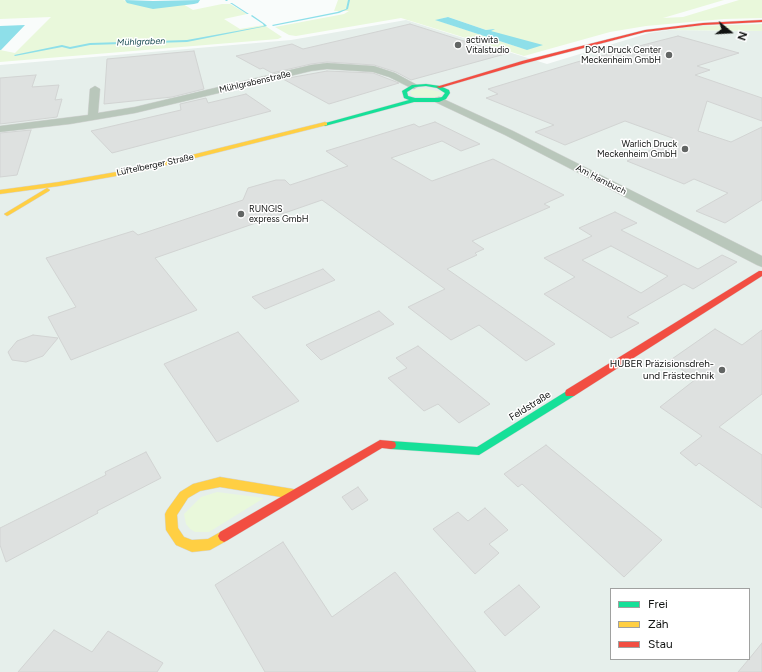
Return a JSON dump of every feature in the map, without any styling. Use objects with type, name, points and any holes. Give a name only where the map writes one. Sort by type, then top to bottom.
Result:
[{"type":"main road","points":[[410,98],[404,92],[414,86],[426,85],[441,93],[584,47],[638,33],[675,26],[762,21]]},
{"type":"main road","name":"Lüftelberger Straße","points":[[0,192],[59,184],[139,170],[229,149],[308,128],[354,111],[410,98],[427,101],[441,93]]},
{"type":"main road","points":[[13,191],[5,217],[59,184]]},
{"type":"main road","name":"Feldstraße","points":[[293,494],[220,482],[197,487],[184,495],[171,514],[172,530],[180,541],[192,546],[210,544],[380,444],[479,451],[762,272]]},
{"type":"street","name":"Mühlgrabenstraße","points":[[0,129],[39,126],[140,109],[311,68],[327,66],[374,69],[392,75],[414,86]]},
{"type":"street","points":[[95,89],[93,114],[95,117]]},
{"type":"street","name":"Am Hambuch","points":[[441,93],[515,136],[762,262]]},
{"type":"shaded area","points":[[406,20],[547,64],[649,33],[669,30],[762,31],[762,672],[0,672],[0,65],[291,40]]},
{"type":"green space","points":[[0,0],[123,0],[139,5],[153,6],[183,4],[193,10],[222,4],[230,4],[247,14],[224,19],[240,29],[264,25],[282,37],[278,39],[0,62],[0,50],[15,53],[51,17],[0,19]]},
{"type":"green space","points":[[338,0],[724,0],[663,18],[683,17],[739,0],[762,0],[762,18],[724,19],[646,26],[610,32],[524,56],[401,18],[296,36],[289,35],[275,27],[344,14],[349,11],[334,11]],"holes":[[[448,17],[486,30],[494,29],[490,31],[529,43],[534,43],[521,48],[436,20]]]},
{"type":"green space","points":[[762,24],[762,31],[669,30],[697,26]]},
{"type":"green space","points":[[423,88],[441,92],[442,94],[436,98],[413,96],[411,94],[411,91]]},
{"type":"green space","points":[[217,492],[264,498],[209,532],[195,532],[190,529],[186,524],[184,514],[201,497]]},
{"type":"water","points":[[448,17],[486,30],[495,29],[491,31],[543,45],[527,50],[435,20]]},
{"type":"water","points":[[25,25],[1,50],[0,50],[0,26]]},
{"type":"building","points":[[410,24],[505,54],[411,80],[396,72],[374,65],[327,62],[272,73],[263,68],[260,69],[236,56],[292,44],[303,49]]},
{"type":"building","points":[[678,36],[739,53],[697,66],[710,70],[695,75],[762,98],[762,121],[707,101],[698,131],[731,142],[762,127],[762,200],[725,223],[696,211],[728,193],[694,179],[684,184],[627,161],[675,139],[625,121],[565,145],[535,132],[554,125],[486,98],[498,94],[488,89],[577,62]]},
{"type":"building","points":[[194,51],[204,89],[172,97],[104,104],[107,59]]},
{"type":"building","points":[[327,71],[373,73],[399,83],[329,104],[283,79]]},
{"type":"building","points":[[36,75],[32,87],[59,85],[55,100],[62,99],[57,117],[0,124],[0,78]]},
{"type":"building","points":[[246,94],[271,111],[112,153],[91,131],[181,110],[180,104],[206,98],[208,103]]},
{"type":"building","points":[[435,122],[480,144],[461,151],[442,141],[391,158],[432,181],[493,159],[564,195],[544,204],[550,207],[472,241],[484,249],[475,253],[477,255],[447,269],[555,344],[526,361],[479,325],[451,340],[408,307],[445,289],[322,200],[155,258],[197,310],[71,360],[48,317],[76,307],[46,258],[133,231],[138,235],[243,200],[248,188],[276,180],[285,180],[290,185],[348,166],[326,151],[414,124],[419,127]]},
{"type":"building","points":[[31,130],[17,175],[0,177],[0,133]]},
{"type":"building","points":[[615,212],[637,223],[621,230],[698,269],[722,255],[737,262],[693,289],[684,284],[627,317],[639,323],[611,338],[544,294],[575,277],[544,258],[592,236],[579,228]],"holes":[[[611,246],[668,276],[641,293],[582,260]]]},
{"type":"building","points":[[323,269],[335,280],[265,309],[252,297]]},
{"type":"building","points":[[379,311],[394,324],[321,360],[306,345]]},
{"type":"building","points":[[715,329],[742,345],[762,330],[762,394],[719,427],[762,455],[762,508],[699,463],[696,466],[680,453],[702,436],[660,407],[696,379],[669,361]]},
{"type":"building","points":[[238,332],[299,401],[217,442],[164,364]]},
{"type":"building","points":[[33,335],[58,338],[43,356],[26,362],[12,360],[8,352],[17,341]]},
{"type":"building","points":[[418,346],[490,404],[459,423],[438,404],[424,411],[388,378],[407,368],[396,358]]},
{"type":"building","points":[[546,445],[662,540],[624,577],[522,484],[518,487],[504,474]]},
{"type":"building","points":[[146,452],[161,478],[97,511],[98,513],[6,562],[0,545],[0,528],[106,475],[105,472]]},
{"type":"building","points":[[358,487],[368,500],[352,510],[342,497]]},
{"type":"building","points":[[485,508],[508,530],[489,544],[499,553],[475,574],[433,529],[458,512],[468,521]]},
{"type":"building","points":[[283,542],[332,617],[395,572],[476,672],[265,672],[215,585]]},
{"type":"building","points":[[519,585],[540,607],[505,636],[484,612]]},
{"type":"building","points":[[54,630],[92,652],[108,631],[163,663],[157,672],[18,672]]},
{"type":"building","points":[[762,643],[762,672],[738,672],[748,660],[750,660],[750,658]]},
{"type":"waterway","points":[[131,0],[153,5],[194,0]]},
{"type":"waterway","name":"Mühlgraben","points":[[273,25],[338,13],[347,9],[349,0]]},
{"type":"waterway","points":[[231,3],[248,14]]},
{"type":"waterway","points":[[252,16],[265,26]]},
{"type":"waterway","name":"Mühlgraben","points":[[15,55],[62,46],[70,48],[90,44],[187,41],[266,26]]},
{"type":"traffic: fast","points":[[325,124],[414,100],[439,100],[444,98],[448,93],[447,91],[438,87],[426,85],[414,86],[404,92],[406,97],[414,100]]},
{"type":"traffic: fast","points":[[391,445],[479,451],[570,393]]},
{"type":"traffic: slow","points":[[0,192],[59,184],[139,170],[325,124]]},
{"type":"traffic: slow","points":[[7,214],[47,190]]},
{"type":"traffic: slow","points":[[224,536],[210,544],[192,546],[180,541],[172,530],[171,514],[184,495],[197,487],[220,482],[293,494]]},
{"type":"traffic: jam","points":[[438,87],[524,62],[645,31],[703,24],[762,21]]},
{"type":"traffic: jam","points":[[570,393],[762,273]]},
{"type":"traffic: jam","points":[[224,536],[380,444],[391,445]]},
{"type":"place","name":"actiwita Vitalstudio","points":[[458,45]]},
{"type":"place","name":"DCM Druck Center Meckenheim GmbH","points":[[669,55]]},
{"type":"place","name":"Warlich Druck Meckenheim GmbH","points":[[685,149]]},
{"type":"place","name":"RUNGIS express GmbH","points":[[241,214]]},
{"type":"place","name":"HUBER Präzisionsdreh- und Frästechnik","points":[[722,370]]}]
